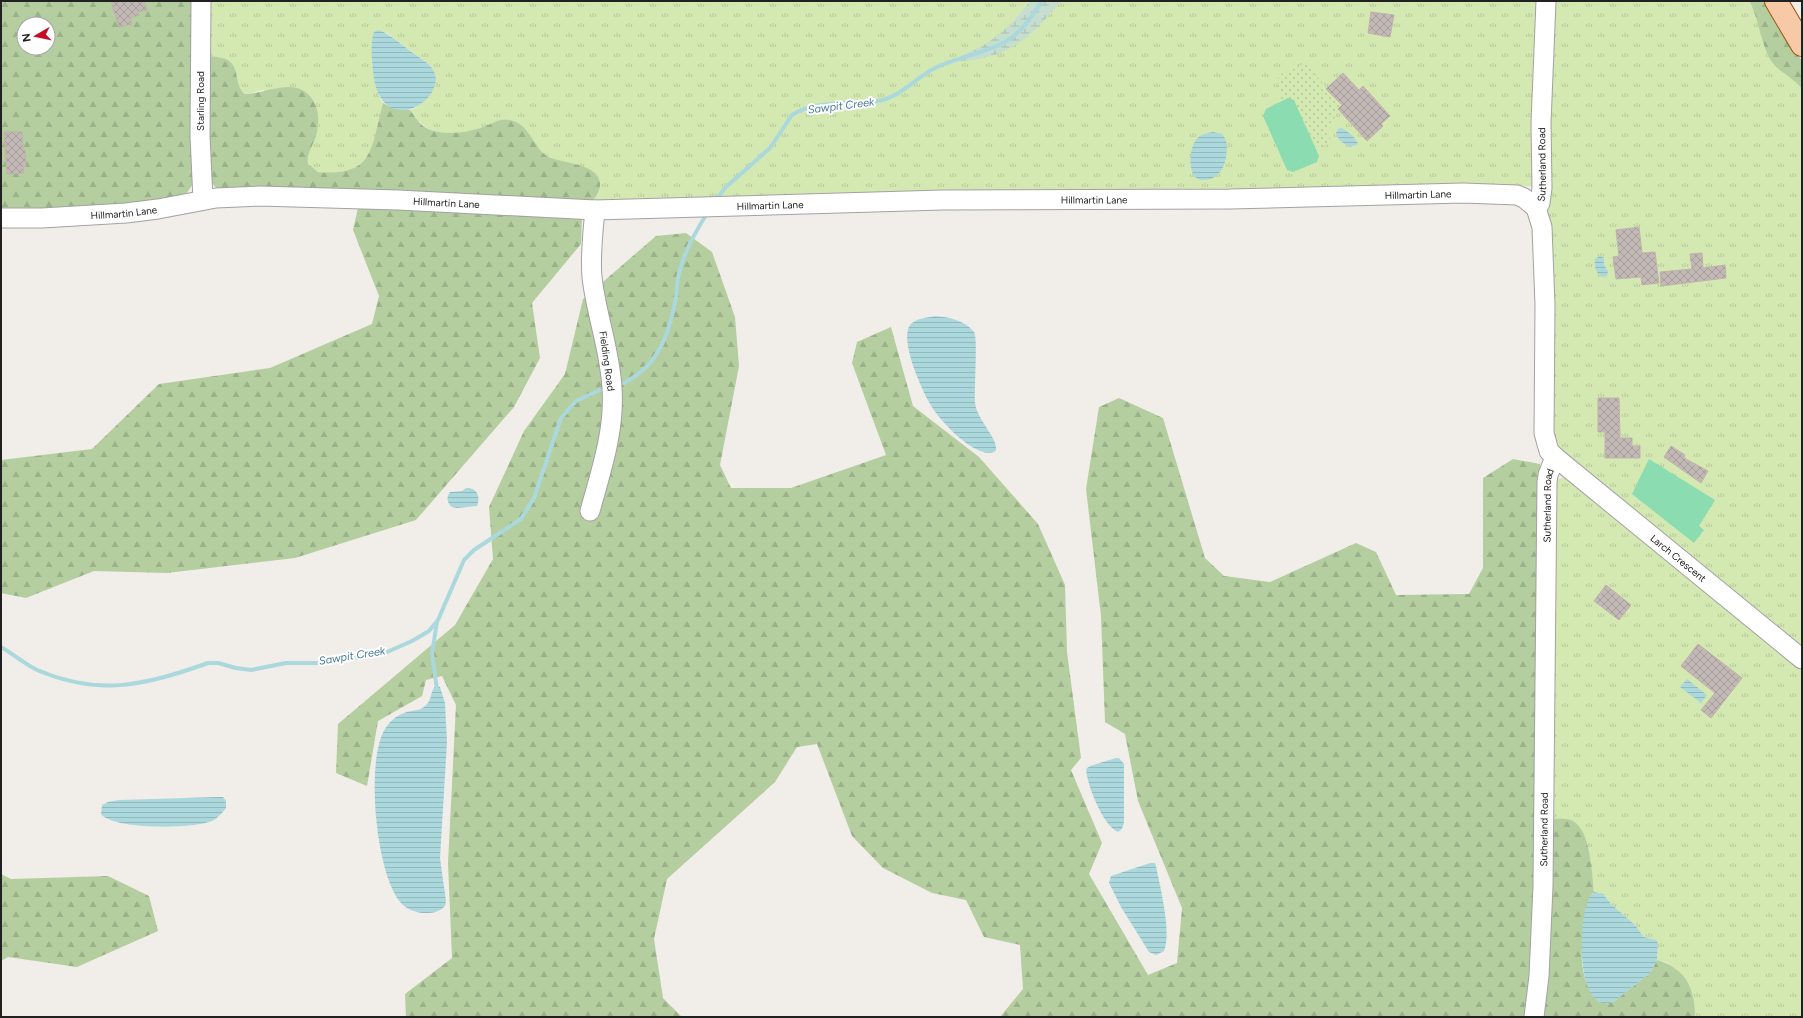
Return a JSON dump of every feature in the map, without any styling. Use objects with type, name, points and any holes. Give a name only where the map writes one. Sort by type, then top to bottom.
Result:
[{"type":"main road","points":[[1776,1],[1802,45]]},
{"type":"street","name":"Starling Road","points":[[201,1],[200,124],[202,200]]},
{"type":"street","name":"Sutherland Road","points":[[1534,1017],[1539,976],[1542,893],[1547,482],[1548,475],[1555,458],[1549,451],[1544,433],[1545,305],[1543,240],[1541,219],[1536,208],[1540,203],[1542,188],[1541,123],[1546,1]]},
{"type":"street","name":"Hillmartin Lane","points":[[1,218],[42,218],[126,213],[228,197],[290,197],[595,210],[722,205],[950,200],[1230,199],[1463,193],[1517,195],[1524,198],[1536,208]]},
{"type":"street","name":"Fielding Road","points":[[590,511],[610,431],[612,406],[609,356],[592,277],[592,249],[595,210]]},
{"type":"street","name":"Larch Crescent","points":[[1555,458],[1802,659]]},
{"type":"green space","points":[[1,1],[197,1],[193,184],[186,194],[170,201],[1,213]]},
{"type":"green space","points":[[207,1],[1542,1],[1533,186],[1504,188],[590,202],[598,195],[600,190],[589,170],[554,159],[543,153],[525,129],[516,122],[502,120],[476,129],[453,133],[437,132],[422,124],[410,110],[416,108],[435,82],[435,74],[431,66],[387,33],[374,32],[372,58],[374,79],[383,103],[375,139],[371,150],[365,159],[357,166],[347,171],[323,173],[316,171],[308,164],[308,153],[264,90],[245,94],[238,83],[232,64],[219,57],[206,57]]},
{"type":"green space","points":[[1030,1],[1061,1],[1028,36],[1004,51],[975,60],[957,61],[964,54],[987,43],[1001,32],[1014,21]]},
{"type":"green space","points":[[1551,1],[1749,1],[1758,19],[1764,46],[1783,73],[1795,80],[1802,89],[1802,651],[1561,453],[1551,438],[1546,158]]},
{"type":"green space","points":[[1749,1],[1767,1],[1781,28],[1802,61],[1802,89],[1795,81],[1772,62],[1765,48],[1756,16]]},
{"type":"green space","points":[[206,57],[219,57],[232,64],[238,83],[245,94],[291,87],[300,89],[307,94],[314,102],[318,113],[318,128],[309,152],[308,164],[318,172],[351,170],[360,164],[367,156],[372,145],[383,103],[388,106],[410,110],[423,126],[437,132],[453,133],[469,131],[502,120],[516,122],[526,130],[542,152],[547,156],[553,159],[579,165],[594,172],[599,178],[599,190],[596,197],[590,202],[218,190],[210,181]]},
{"type":"green space","points":[[1305,63],[1342,105],[1326,133],[1333,142],[1316,150],[1294,100],[1288,98],[1282,101],[1277,86],[1279,75]]},
{"type":"green space","points":[[1288,98],[1294,100],[1319,156],[1317,162],[1293,172],[1287,170],[1263,116],[1266,109]]},
{"type":"green space","points":[[358,208],[582,218],[581,244],[532,303],[540,358],[514,407],[416,520],[295,558],[167,573],[94,571],[26,598],[1,593],[1,460],[92,449],[159,384],[270,368],[372,324],[379,296],[353,230]]},
{"type":"green space","points":[[686,233],[712,252],[735,317],[739,366],[720,465],[731,488],[791,488],[886,455],[852,363],[857,342],[891,327],[913,406],[979,457],[1038,524],[1065,585],[1067,652],[1081,758],[1071,770],[1102,843],[1089,874],[1148,975],[1177,963],[1182,908],[1138,801],[1125,734],[1105,722],[1101,616],[1086,489],[1099,407],[1119,398],[1163,418],[1205,558],[1224,576],[1270,582],[1356,543],[1376,552],[1396,595],[1469,594],[1483,568],[1483,478],[1513,459],[1540,464],[1536,894],[1531,970],[1525,1017],[1000,1017],[1023,989],[1020,945],[984,937],[966,900],[932,893],[883,868],[852,836],[817,744],[797,747],[775,782],[667,879],[654,939],[663,998],[682,1017],[406,1017],[405,994],[452,958],[448,863],[456,705],[442,676],[426,680],[422,696],[378,721],[367,786],[336,773],[338,724],[455,625],[493,559],[489,507],[524,431],[565,374],[583,299],[590,293],[601,334],[597,287],[656,236]]},
{"type":"green space","points":[[1649,459],[1715,500],[1699,526],[1704,530],[1694,543],[1632,494]]},
{"type":"green space","points":[[1564,477],[1802,665],[1802,1017],[1695,1017],[1689,985],[1667,963],[1657,960],[1658,946],[1652,939],[1644,937],[1634,924],[1612,905],[1605,896],[1594,892],[1590,856],[1587,842],[1582,832],[1560,819],[1548,821],[1556,480]]},
{"type":"green space","points":[[1554,819],[1571,820],[1579,826],[1584,834],[1590,854],[1594,892],[1591,896],[1586,913],[1582,946],[1582,961],[1584,975],[1594,997],[1599,1001],[1606,1003],[1613,1002],[1650,973],[1657,960],[1675,969],[1682,974],[1687,981],[1693,997],[1695,1017],[1541,1017],[1548,821]]},
{"type":"green space","points":[[1,874],[11,879],[108,876],[149,896],[158,931],[77,967],[8,957],[1,961]]},
{"type":"water","points":[[378,30],[387,34],[426,62],[434,71],[435,83],[431,94],[422,103],[411,109],[398,110],[387,105],[378,92],[373,71],[372,41],[374,32]]},
{"type":"water","points":[[1341,128],[1351,134],[1358,144],[1350,147],[1340,141],[1336,133],[1338,129]]},
{"type":"water","points":[[1213,132],[1222,134],[1226,140],[1227,147],[1225,162],[1223,168],[1214,177],[1208,180],[1200,180],[1196,178],[1191,168],[1190,162],[1192,149],[1196,140],[1200,136]]},
{"type":"water","points":[[1600,256],[1604,258],[1604,265],[1608,271],[1607,276],[1604,277],[1597,273],[1595,268],[1595,259]]},
{"type":"water","points":[[935,316],[951,318],[961,322],[974,332],[976,343],[975,403],[979,416],[996,445],[996,450],[994,452],[986,453],[957,436],[933,409],[916,375],[907,340],[908,331],[911,324],[916,320]]},
{"type":"water","points":[[466,488],[473,489],[477,493],[479,499],[477,506],[452,507],[448,500],[450,492],[462,491]]},
{"type":"water","points":[[1687,679],[1707,695],[1701,703],[1680,687]]},
{"type":"water","points":[[436,685],[440,687],[445,703],[447,742],[440,858],[446,901],[445,906],[440,910],[432,913],[422,913],[411,910],[401,903],[392,889],[385,869],[376,818],[376,766],[379,745],[387,725],[400,715],[419,710],[427,704]]},
{"type":"water","points":[[1119,758],[1124,764],[1124,822],[1122,829],[1118,832],[1112,828],[1102,814],[1089,785],[1086,769],[1090,766]]},
{"type":"water","points":[[223,797],[226,801],[226,808],[214,820],[188,826],[172,827],[121,823],[109,819],[101,814],[102,805],[119,800]]},
{"type":"water","points":[[1150,863],[1155,863],[1156,866],[1167,933],[1164,951],[1156,955],[1149,952],[1121,907],[1109,883],[1111,876]]},
{"type":"water","points":[[1594,892],[1603,894],[1612,905],[1634,924],[1644,937],[1656,940],[1658,943],[1657,960],[1650,973],[1613,1002],[1600,1002],[1591,993],[1585,977],[1582,957],[1584,916],[1588,900]]},
{"type":"building","points":[[111,1],[144,1],[147,10],[138,12],[139,15],[130,18],[132,24],[119,27]]},
{"type":"building","points":[[1371,12],[1394,15],[1390,37],[1368,33]]},
{"type":"building","points":[[1343,73],[1359,90],[1363,86],[1390,116],[1381,124],[1383,126],[1367,141],[1338,109],[1342,105],[1326,89]]},
{"type":"building","points":[[4,132],[22,132],[26,166],[23,167],[24,173],[7,174]]},
{"type":"building","points":[[1639,227],[1642,253],[1655,252],[1659,283],[1642,285],[1641,277],[1616,279],[1613,257],[1619,256],[1616,230]]},
{"type":"building","points":[[1702,253],[1703,268],[1725,265],[1726,278],[1661,286],[1660,272],[1692,269],[1690,254]]},
{"type":"building","points":[[1598,398],[1619,398],[1620,438],[1632,438],[1632,446],[1640,446],[1640,458],[1605,458],[1605,432],[1598,432]]},
{"type":"building","points":[[1671,446],[1685,455],[1684,458],[1708,471],[1701,483],[1664,457]]},
{"type":"building","points":[[1606,585],[1631,605],[1619,620],[1594,601]]},
{"type":"building","points":[[1698,644],[1742,678],[1711,718],[1701,710],[1715,693],[1681,666]]},
{"type":"waterway","name":"Sawpit Creek","points":[[717,198],[726,187],[770,148],[792,115],[801,110],[812,107],[878,101],[894,96],[935,68],[998,46],[1024,27],[1042,1]]},
{"type":"waterway","name":"Sawpit Creek","points":[[624,383],[636,376],[646,367],[654,358],[666,336],[673,311],[678,277],[682,262],[692,240],[708,212]]},
{"type":"waterway","name":"Sawpit Creek","points":[[1,647],[37,670],[60,678],[82,683],[103,685],[123,685],[144,682],[186,671],[208,663],[218,663],[251,670],[286,663],[321,663],[387,652],[412,641],[429,631],[438,620],[464,560],[474,550],[521,519],[534,498],[561,418],[576,401],[600,390]]},
{"type":"waterway","points":[[437,622],[432,653],[437,690]]}]
